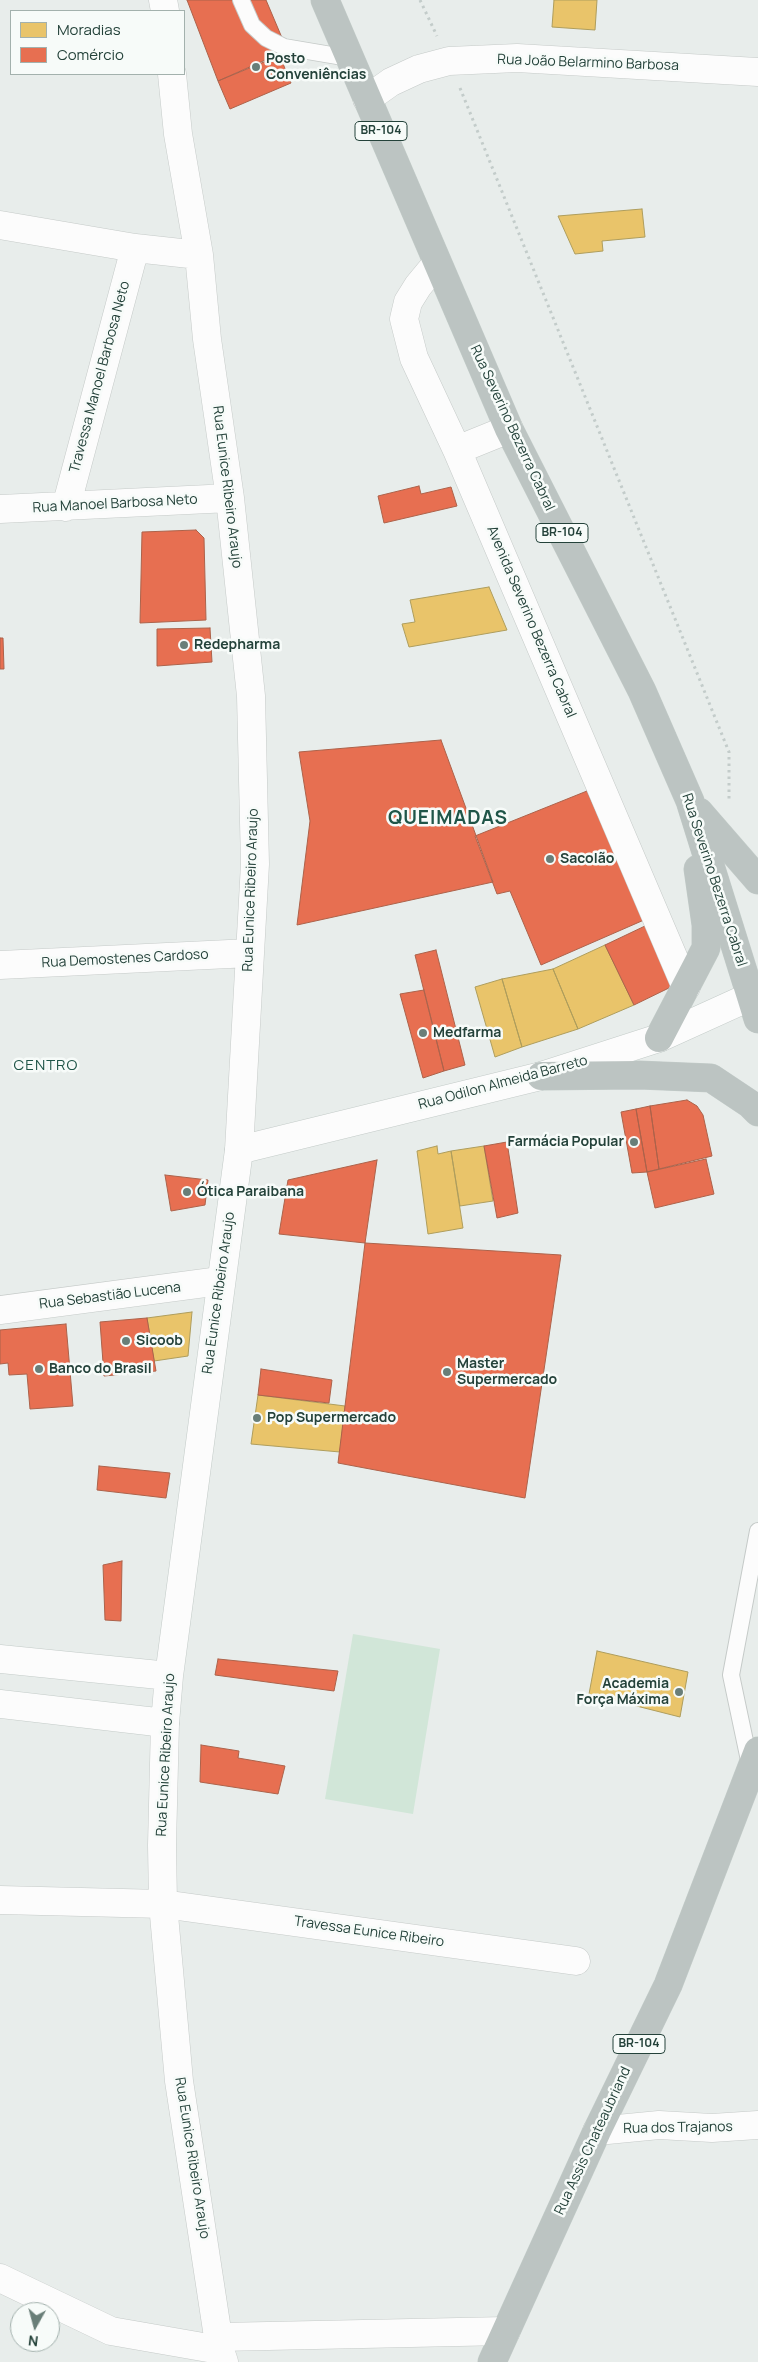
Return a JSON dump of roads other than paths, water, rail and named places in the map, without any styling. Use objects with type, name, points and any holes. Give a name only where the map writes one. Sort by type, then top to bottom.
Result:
[{"type":"highway","name":"Rua Severino Bezerra Cabral","points":[[325,0],[509,429],[642,691],[690,801],[756,1003]]},
{"type":"highway","points":[[690,801],[758,880]]},
{"type":"highway","points":[[659,1038],[706,948],[706,926],[690,801]]},
{"type":"highway","points":[[541,1076],[639,1075],[711,1078],[750,1104],[758,1112]]},
{"type":"highway","name":"Rua Assis Chateaubriand","points":[[492,2362],[597,2130],[668,1984],[755,1760]]},
{"type":"street","name":"Rua João Belarmino Barbosa","points":[[367,99],[390,82],[419,69],[449,61],[517,58],[758,72]]},
{"type":"street","name":"Rua Eunice Ribeiro Araujo","points":[[172,75],[178,134],[198,255],[230,498],[251,696],[255,864],[239,1150],[220,1281],[169,1676],[165,1723],[163,1904],[179,2081],[222,2350]]},
{"type":"street","points":[[0,225],[135,248],[198,255]]},
{"type":"street","name":"Travessa Manoel Barbosa Neto","points":[[66,507],[135,248]]},
{"type":"street","name":"Avenida Severino Bezerra Cabral","points":[[437,263],[418,286],[408,302],[404,319],[414,358],[457,450],[686,986]]},
{"type":"street","points":[[457,450],[509,429]]},
{"type":"street","name":"Rua Manoel Barbosa Neto","points":[[0,510],[230,498]]},
{"type":"street","name":"Rua Demostenes Cardoso","points":[[0,965],[250,953]]},
{"type":"street","name":"Rua Odilon Almeida Barreto","points":[[239,1150],[541,1076],[659,1038],[756,1003]]},
{"type":"street","name":"Rua Sebastião Lucena","points":[[0,1310],[220,1281]]},
{"type":"street","points":[[0,1659],[169,1676]]},
{"type":"street","points":[[0,1704],[165,1723]]},
{"type":"street","name":"Travessa Eunice Ribeiro","points":[[0,1900],[163,1904],[576,1961]]},
{"type":"street","name":"Rua dos Trajanos","points":[[597,2130],[659,2125],[712,2128],[758,2125]]},
{"type":"street","points":[[0,2278],[111,2331],[222,2350],[506,2331]]},
{"type":"lane","points":[[241,0],[252,25],[266,38],[284,47],[349,58]]},
{"type":"lane","points":[[755,1760],[731,1675],[758,1531]]},
{"type":"place","name":"Posto Conveniências","points":[[256,67]]},
{"type":"place","name":"Redepharma","points":[[184,645]]},
{"type":"place","name":"Sacolão","points":[[550,859]]},
{"type":"place","name":"Medfarma","points":[[423,1033]]},
{"type":"place","name":"Farmácia Popular","points":[[634,1142]]},
{"type":"place","name":"Ótica Paraibana","points":[[187,1192]]},
{"type":"place","name":"Sicoob","points":[[126,1341]]},
{"type":"place","name":"Banco do Brasil","points":[[39,1369]]},
{"type":"place","name":"Master Supermercado","points":[[447,1372]]},
{"type":"place","name":"Pop Supermercado","points":[[257,1418]]},
{"type":"place","name":"Academia Força Máxima","points":[[679,1692]]},
{"type":"district","name":"QUEIMADAS","points":[[448,819]]},
{"type":"district","name":"CENTRO","points":[[46,1066]]}]
